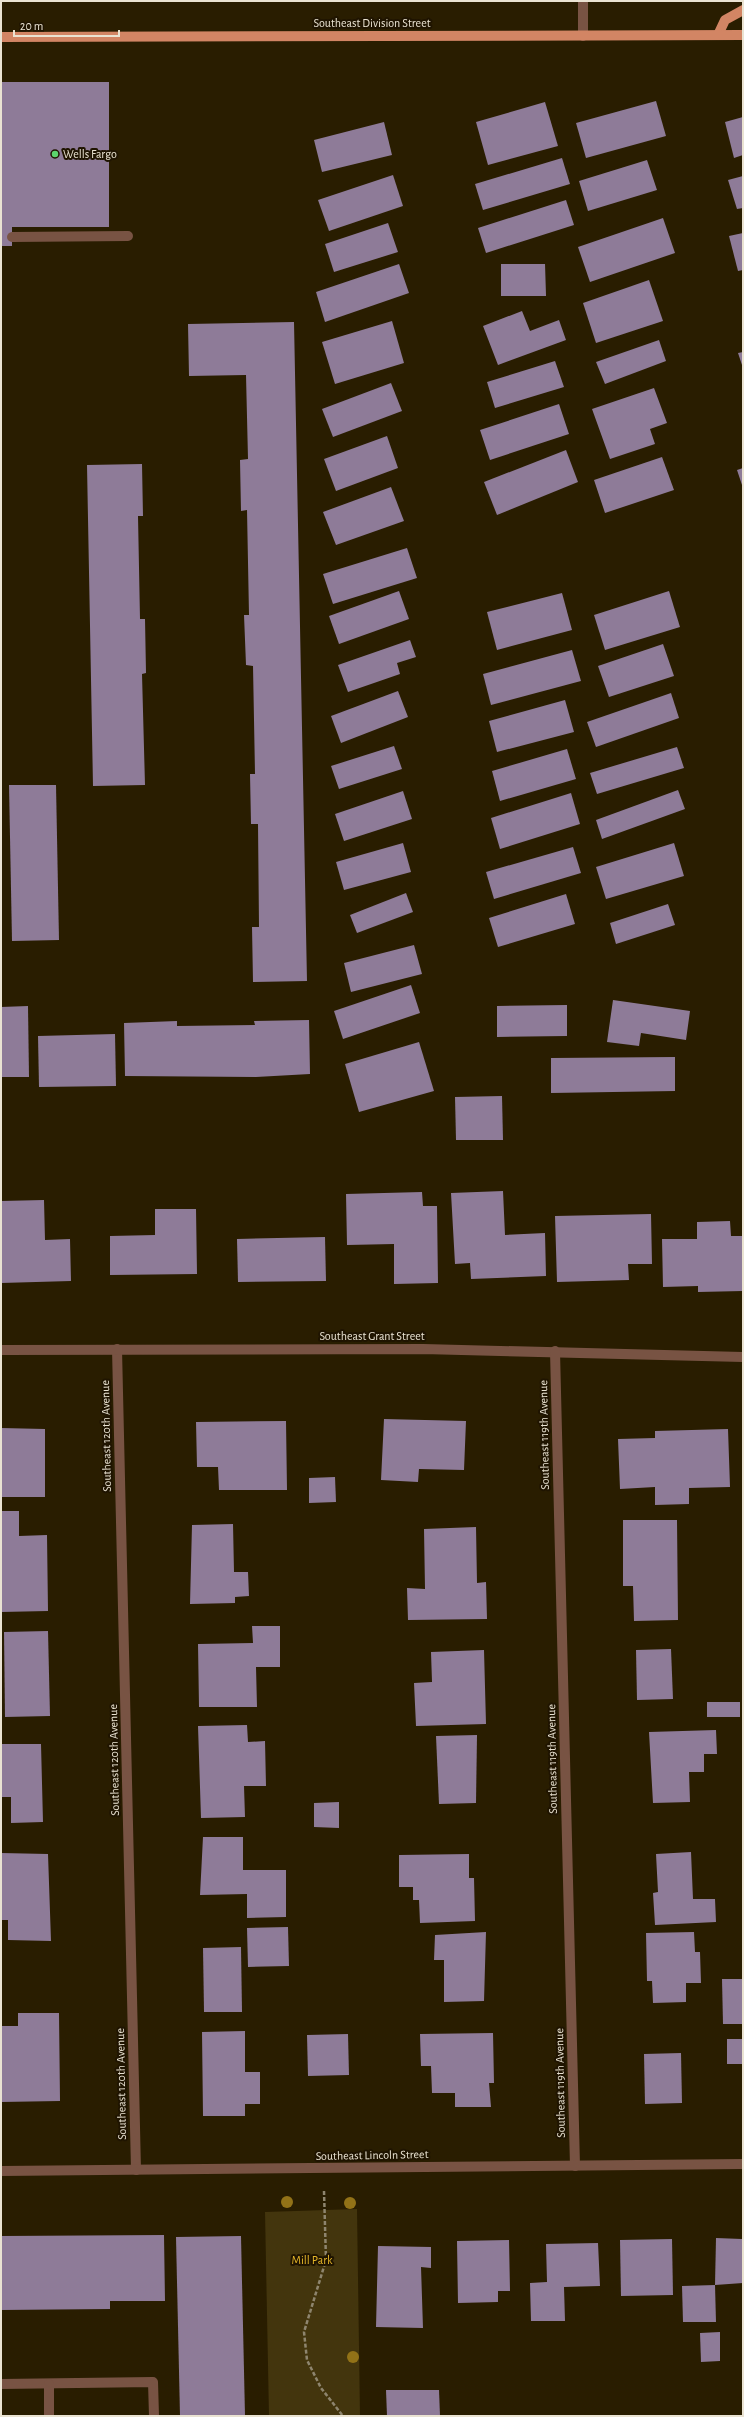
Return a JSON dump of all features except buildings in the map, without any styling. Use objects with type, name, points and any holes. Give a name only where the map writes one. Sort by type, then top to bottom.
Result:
[{"type":"main road","points":[[718,35],[725,20],[743,10]]},
{"type":"main road","name":"Southeast Division Street","points":[[1,37],[743,35]]},
{"type":"street","points":[[583,1],[583,36]]},
{"type":"street","points":[[12,237],[128,236]]},
{"type":"street","name":"Southeast 120th Avenue","points":[[118,1349],[136,2170]]},
{"type":"street","name":"Southeast Grant Street","points":[[1,1350],[408,1349],[743,1357]]},
{"type":"street","name":"Southeast 119th Avenue","points":[[555,1352],[575,2166]]},
{"type":"street","name":"Southeast Lincoln Street","points":[[1,2171],[743,2164]]},
{"type":"street","points":[[1,2384],[153,2382],[154,2416]]},
{"type":"street","points":[[49,2384],[49,2416]]},
{"type":"path","points":[[323,2168],[326,2260],[304,2332],[307,2360],[321,2388],[343,2416]]},
{"type":"green space","name":"Mill Park","points":[[357,2209],[360,2416],[269,2416],[265,2212]]},
{"type":"place","name":"Wells Fargo","points":[[55,154]]}]
